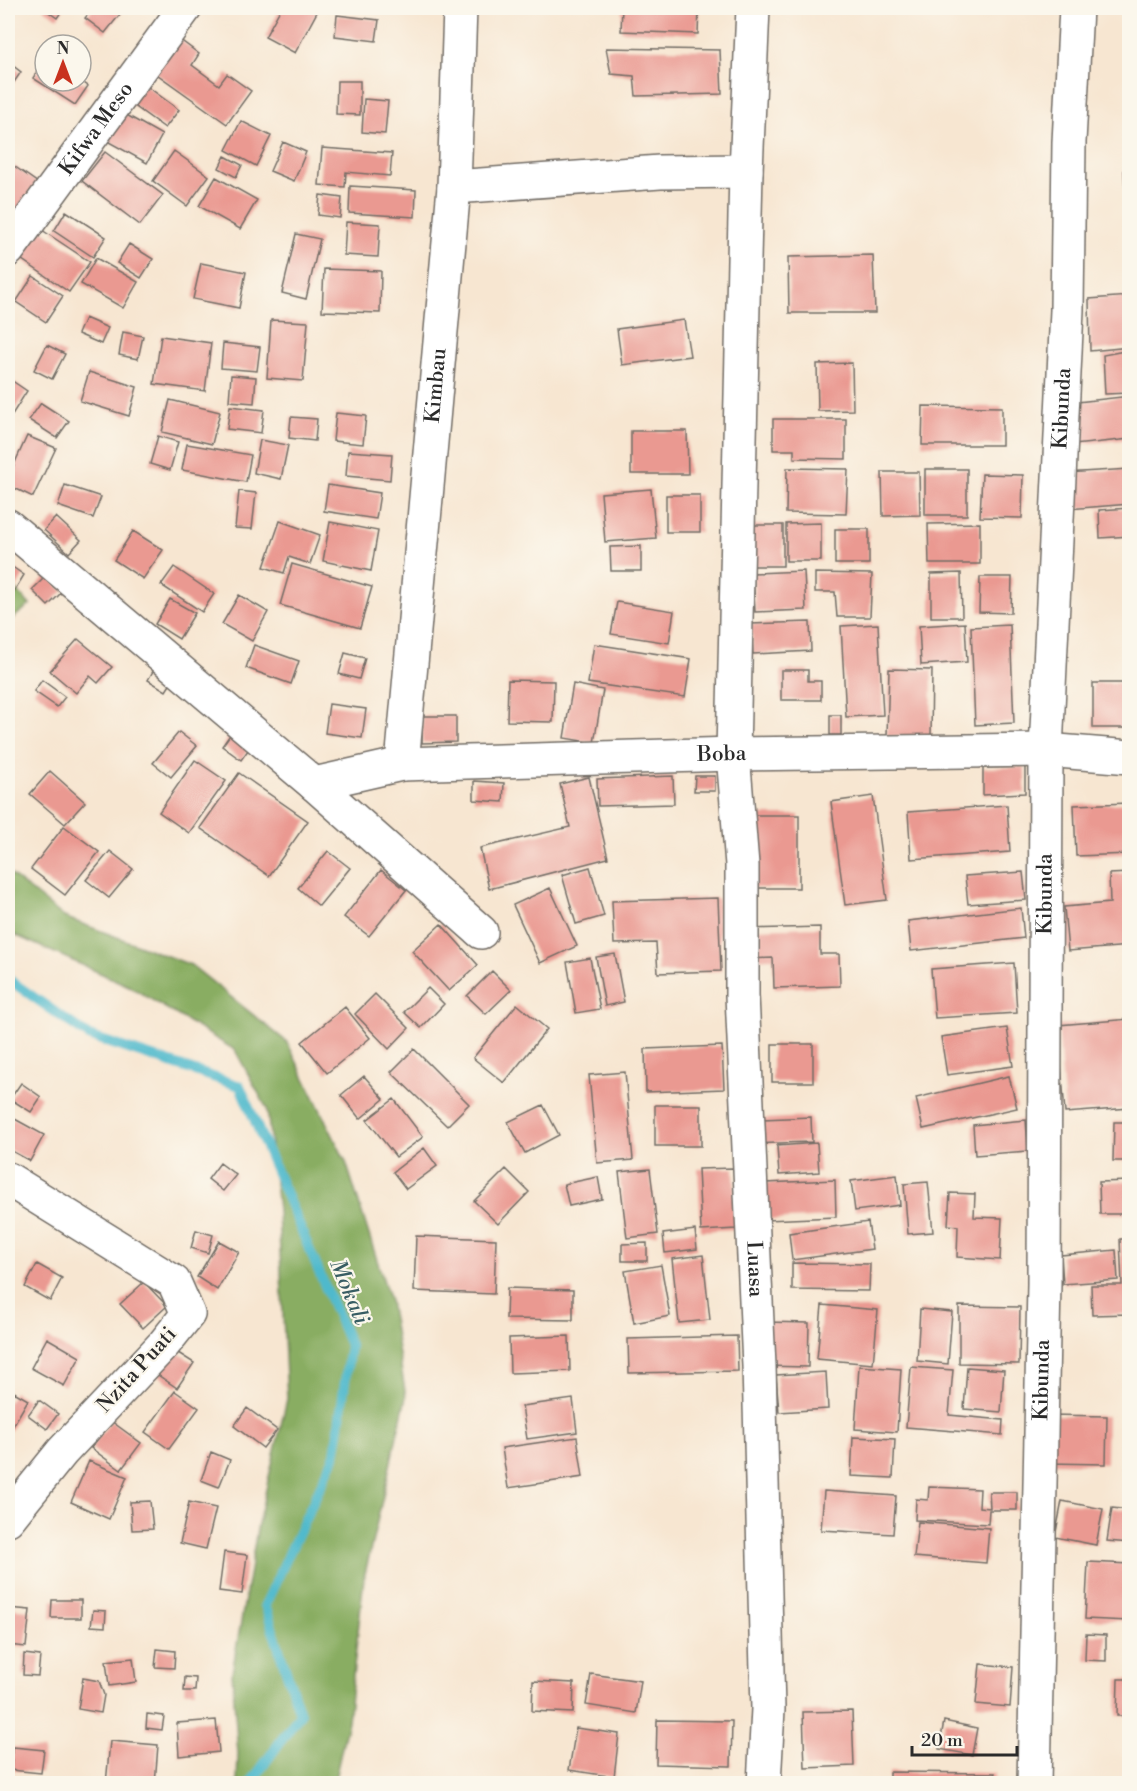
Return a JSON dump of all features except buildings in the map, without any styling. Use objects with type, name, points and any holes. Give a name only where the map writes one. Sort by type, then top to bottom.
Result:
[{"type":"street","name":"Kifwa Meso","points":[[8,250],[185,8]]},
{"type":"street","name":"Kimbau","points":[[402,764],[454,187],[460,8]]},
{"type":"street","name":"Luasa","points":[[753,8],[746,171],[733,754],[742,865],[742,995],[759,1366],[768,1709],[764,1784]]},
{"type":"street","name":"Kibunda","points":[[1034,1784],[1044,1284],[1046,750],[1066,310],[1069,142],[1077,8]]},
{"type":"street","points":[[454,187],[660,172],[746,171]]},
{"type":"street","points":[[8,526],[314,784],[481,932]]},
{"type":"street","name":"Boba","points":[[314,784],[402,764],[733,754],[1046,750],[1130,757]]},
{"type":"street","name":"Nzita Puati","points":[[8,1179],[174,1282],[188,1314],[164,1344],[62,1452],[8,1519]]},
{"type":"green space","points":[[8,581],[30,605],[8,622]]},
{"type":"green space","points":[[8,872],[64,917],[191,965],[287,1042],[346,1162],[390,1301],[406,1397],[364,1578],[348,1721],[334,1783],[237,1783],[238,1754],[232,1673],[258,1524],[287,1399],[278,1210],[267,1109],[235,1050],[129,986],[8,932]]},
{"type":"waterway","name":"Mokali","points":[[8,979],[89,1036],[240,1086],[350,1345],[335,1455],[265,1605],[300,1714],[250,1784]]}]
